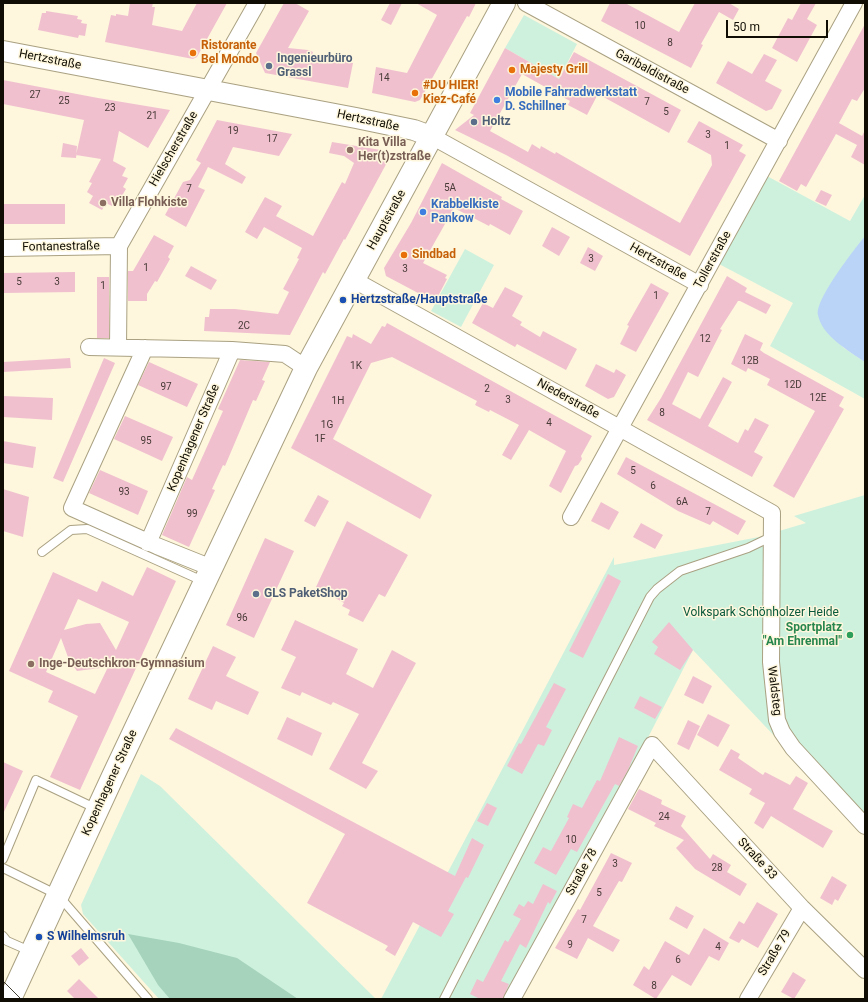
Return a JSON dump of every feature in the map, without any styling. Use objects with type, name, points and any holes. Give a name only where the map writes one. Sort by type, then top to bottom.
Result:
[{"type":"main road","name":"Hauptstraße","points":[[306,368],[433,137],[504,3]]},
{"type":"main road","name":"Kopenhagener Straße","points":[[10,999],[306,368]]},
{"type":"street","name":"Hielscherstraße","points":[[118,348],[119,246],[257,3]]},
{"type":"street","name":"Garibaldistraße","points":[[526,3],[779,141]]},
{"type":"street","name":"Tollerstraße","points":[[571,517],[854,3]]},
{"type":"street","name":"Hertzstraße","points":[[3,51],[208,89],[414,130],[433,137],[700,285]]},
{"type":"street","name":"Fontanestraße","points":[[3,248],[119,246]]},
{"type":"street","name":"Niederstraße","points":[[354,280],[772,513],[773,530]]},
{"type":"street","points":[[88,347],[232,350],[285,354],[306,368]]},
{"type":"street","points":[[145,348],[72,508],[143,547],[209,575]]},
{"type":"street","name":"Kopenhagener Straße","points":[[143,547],[232,350]]},
{"type":"street","name":"Waldsteg","points":[[773,530],[771,662],[777,720],[782,732],[793,748],[865,826]]},
{"type":"street","name":"Straße 33","points":[[652,746],[802,908],[865,970]]},
{"type":"street","name":"Straße 78","points":[[512,999],[652,746]]},
{"type":"street","name":"Straße 79","points":[[748,999],[802,908]]},
{"type":"lane","points":[[42,552],[71,530],[87,530],[143,547]]},
{"type":"lane","points":[[444,999],[650,597],[657,589],[680,571],[748,548],[773,530]]},
{"type":"lane","points":[[3,859],[36,780],[98,809]]},
{"type":"lane","points":[[3,868],[58,895],[148,999]]},
{"type":"lane","points":[[3,936],[6,940],[32,952]]},
{"type":"green space","points":[[524,15],[577,44],[559,79],[505,48]]},
{"type":"green space","points":[[767,176],[850,221],[865,195],[865,236],[828,289],[828,332],[844,348],[865,362],[865,399],[770,346],[793,303],[719,264]]},
{"type":"green space","points":[[465,249],[494,265],[461,327],[431,311]]},
{"type":"green space","name":"Volkspark Schönholzer Heide","points":[[865,495],[865,819],[798,761],[693,650],[619,794],[505,999],[381,999],[614,557],[614,565],[759,537],[806,523],[794,516]]},
{"type":"green space","points":[[141,774],[160,786],[376,999],[159,999],[83,914],[81,905]]},
{"type":"green space","points":[[128,934],[179,943],[237,958],[298,999],[170,999],[158,985]]},
{"type":"water","points":[[865,236],[865,362],[844,348],[830,336],[821,323],[818,315],[819,308],[829,287]]},
{"type":"building","points":[[130,3],[153,3],[152,7],[155,7],[152,25],[182,31],[197,3],[227,3],[197,57],[193,59],[105,42],[111,15],[116,16],[116,14],[128,16]]},
{"type":"building","points":[[284,3],[295,3],[309,11],[288,48],[308,50],[313,52],[312,55],[337,60],[337,58],[353,63],[348,88],[265,73],[256,53]]},
{"type":"building","points":[[390,3],[402,3],[391,25],[381,20]]},
{"type":"building","points":[[416,3],[476,3],[469,17],[467,16],[420,100],[415,102],[372,93],[376,67],[407,73],[437,15]]},
{"type":"building","points":[[610,3],[625,3],[679,32],[695,3],[729,3],[739,9],[733,20],[719,12],[701,44],[703,45],[691,68],[601,21]]},
{"type":"building","points":[[801,3],[816,3],[807,19],[817,25],[797,62],[772,48],[788,18],[792,20]]},
{"type":"building","points":[[46,11],[78,16],[77,19],[82,20],[81,23],[87,24],[85,36],[79,35],[78,38],[38,30],[42,13],[46,13]]},
{"type":"building","points":[[865,24],[865,88],[857,101],[852,99],[839,123],[862,136],[865,130],[865,165],[851,157],[857,145],[836,134],[806,187],[801,184],[797,191],[779,181]]},
{"type":"building","points":[[505,48],[559,79],[574,52],[681,110],[669,133],[598,94],[587,115],[568,105],[570,101],[522,74],[490,131],[528,152],[532,144],[540,149],[541,146],[555,154],[556,152],[680,223],[712,165],[711,155],[687,142],[699,121],[743,145],[739,151],[746,155],[690,256],[506,155],[455,130],[474,115],[470,113]]},
{"type":"building","points":[[764,54],[777,60],[765,81],[782,90],[772,109],[766,111],[716,83],[728,61],[752,74]]},
{"type":"building","points":[[3,80],[170,110],[148,148],[119,131],[113,161],[126,168],[122,176],[128,178],[123,187],[126,189],[120,199],[118,197],[112,206],[106,203],[102,210],[89,203],[93,196],[87,192],[92,183],[89,182],[101,159],[76,155],[84,120],[3,104]]},
{"type":"building","points":[[217,120],[292,134],[279,156],[233,147],[225,164],[246,177],[242,184],[208,167],[198,187],[205,190],[186,227],[165,215],[183,182],[190,180],[201,163],[196,160]]},
{"type":"building","points":[[332,142],[387,151],[390,157],[345,240],[344,239],[325,274],[323,272],[290,335],[204,331],[205,317],[209,317],[210,309],[235,309],[278,314],[289,292],[283,289],[299,259],[297,258],[302,248],[264,227],[257,239],[245,232],[265,197],[282,206],[276,216],[313,236],[342,182],[345,184],[354,163],[344,156],[329,153]]},
{"type":"building","points":[[63,143],[77,146],[76,158],[61,157]]},
{"type":"building","points":[[442,163],[502,197],[501,199],[523,211],[510,235],[490,224],[489,226],[454,208],[423,263],[447,275],[445,278],[447,279],[435,302],[386,276],[384,268],[411,223]]},
{"type":"building","points":[[821,190],[832,195],[826,206],[815,201]]},
{"type":"building","points":[[3,204],[65,204],[65,224],[3,224]]},
{"type":"building","points":[[552,227],[570,237],[559,256],[542,246]]},
{"type":"building","points":[[154,235],[174,246],[168,257],[170,259],[157,282],[155,281],[147,294],[147,301],[128,301],[128,271],[133,271]]},
{"type":"building","points":[[588,247],[603,256],[595,271],[580,263]]},
{"type":"building","points":[[191,266],[217,280],[211,290],[185,276]]},
{"type":"building","points":[[75,272],[75,292],[3,293],[3,273]]},
{"type":"building","points":[[727,276],[747,288],[745,292],[771,305],[766,314],[738,301],[720,329],[722,330],[698,377],[688,372],[672,404],[700,419],[723,377],[732,382],[708,426],[738,443],[745,429],[748,431],[755,418],[769,425],[754,452],[763,457],[752,477],[647,420],[661,398]]},
{"type":"building","points":[[97,277],[109,277],[109,338],[97,338]]},
{"type":"building","points":[[651,283],[669,293],[636,352],[620,344],[629,326],[627,325]]},
{"type":"building","points":[[505,287],[523,296],[512,316],[522,322],[520,325],[540,337],[543,331],[577,349],[566,370],[517,344],[515,347],[472,323],[483,303],[493,308]]},
{"type":"building","points":[[387,323],[592,436],[581,456],[582,459],[578,465],[575,466],[561,493],[549,486],[566,451],[529,430],[511,460],[502,455],[519,425],[490,410],[489,412],[475,405],[477,401],[392,357],[371,363],[333,439],[432,495],[420,519],[291,448],[347,336],[352,338],[353,334],[371,344],[382,326],[385,327]]},
{"type":"building","points":[[745,334],[763,343],[760,350],[764,353],[844,397],[839,406],[844,409],[794,498],[773,486],[815,411],[767,385],[770,379],[748,368],[746,372],[731,364]]},
{"type":"building","points":[[70,358],[71,368],[3,372],[3,362]]},
{"type":"building","points":[[104,358],[115,363],[63,482],[53,478]]},
{"type":"building","points":[[240,360],[270,362],[262,380],[265,381],[256,401],[253,400],[225,466],[223,465],[212,489],[215,490],[189,547],[162,535],[187,477],[192,480],[223,411],[218,409]]},
{"type":"building","points":[[149,362],[198,384],[187,407],[138,385]]},
{"type":"building","points":[[596,364],[614,373],[616,369],[626,375],[614,397],[608,399],[585,386]]},
{"type":"building","points":[[3,396],[53,398],[52,420],[3,417]]},
{"type":"building","points":[[125,416],[173,437],[162,461],[114,439]]},
{"type":"building","points":[[3,441],[36,447],[33,468],[3,463]]},
{"type":"building","points":[[626,457],[746,521],[738,535],[713,521],[710,525],[678,511],[617,474]]},
{"type":"building","points":[[100,470],[148,491],[138,515],[89,493]]},
{"type":"building","points":[[3,489],[29,497],[23,537],[3,531]]},
{"type":"building","points":[[318,495],[329,501],[315,527],[304,521]]},
{"type":"building","points":[[601,502],[619,512],[609,530],[591,521]]},
{"type":"building","points":[[347,521],[408,555],[385,597],[379,594],[363,622],[348,615],[350,610],[342,606],[344,603],[316,587]]},
{"type":"building","points":[[641,523],[663,535],[655,549],[633,537]]},
{"type":"building","points":[[265,538],[294,551],[254,638],[226,625]]},
{"type":"building","name":"Inge-Deutschkron-Gymnasium","points":[[147,567],[176,581],[80,790],[50,777],[78,716],[48,702],[53,691],[9,671],[53,572],[97,592],[102,581],[133,596]],"holes":[[[78,599],[129,622],[116,650],[100,623],[86,624],[64,630]],[[61,638],[69,660],[77,671],[108,667],[95,694],[46,672]]]},
{"type":"building","points":[[608,574],[621,581],[583,658],[569,651]]},
{"type":"building","points":[[295,620],[358,649],[346,674],[373,688],[392,650],[416,663],[362,763],[378,771],[366,789],[329,769],[359,714],[333,702],[331,705],[302,692],[300,696],[281,688],[296,657],[281,650]]},
{"type":"building","points":[[669,622],[693,650],[680,670],[654,654],[658,647],[652,642]]},
{"type":"building","points":[[213,646],[236,657],[226,676],[259,692],[248,715],[216,701],[212,710],[188,699]]},
{"type":"building","points":[[693,676],[712,686],[703,704],[684,695]]},
{"type":"building","points":[[554,683],[566,689],[546,727],[552,730],[544,746],[538,744],[522,774],[507,766],[519,743],[521,744]]},
{"type":"building","points":[[640,696],[662,707],[655,719],[634,708]]},
{"type":"building","points":[[708,714],[730,725],[718,747],[697,735]]},
{"type":"building","points":[[287,717],[322,733],[312,756],[277,739]]},
{"type":"building","points":[[688,720],[700,726],[689,750],[677,744]]},
{"type":"building","points":[[176,728],[455,876],[472,838],[484,845],[468,878],[466,877],[448,911],[454,914],[441,937],[413,922],[395,956],[385,950],[388,946],[307,903],[345,834],[169,739]]},
{"type":"building","points":[[619,737],[638,746],[628,770],[619,786],[615,784],[577,852],[571,849],[556,875],[534,863],[543,847],[551,851],[569,818],[567,817],[573,804],[582,808],[597,780],[600,781]]},
{"type":"building","points":[[731,749],[740,754],[738,758],[763,775],[765,772],[790,785],[796,776],[808,783],[793,809],[833,831],[823,848],[771,816],[763,829],[754,823],[765,803],[749,794],[752,789],[719,770]]},
{"type":"building","points":[[3,762],[23,771],[3,814]]},
{"type":"building","points":[[639,789],[662,800],[661,804],[686,816],[681,826],[710,859],[713,854],[731,865],[727,872],[747,884],[740,896],[695,869],[676,848],[684,840],[654,826],[656,823],[628,809]]},
{"type":"building","points":[[487,803],[497,808],[488,826],[477,821]]},
{"type":"building","points":[[611,853],[632,863],[622,882],[619,881],[593,926],[620,940],[613,952],[588,938],[577,959],[555,948],[578,909],[580,910]]},
{"type":"building","points":[[832,876],[847,885],[838,901],[835,899],[832,905],[820,898]]},
{"type":"building","points":[[543,884],[557,891],[550,904],[548,902],[526,948],[520,944],[501,981],[509,984],[503,999],[480,999],[470,994],[477,979],[483,982],[505,940],[508,942],[521,919],[513,915],[519,904],[524,907],[528,901],[533,904]]},
{"type":"building","points":[[757,902],[778,914],[758,948],[742,939],[739,943],[729,938],[739,921],[744,924]]},
{"type":"building","points":[[676,906],[694,916],[687,929],[669,919]]},
{"type":"building","points":[[704,928],[729,943],[719,961],[709,956],[691,986],[672,975],[656,999],[633,985],[644,966],[649,970],[665,941],[689,955]]},
{"type":"building","points":[[81,948],[89,958],[79,966],[71,956]]},
{"type":"building","points":[[793,972],[806,980],[794,999],[781,992]]},
{"type":"building","points":[[79,979],[99,999],[75,999],[67,991]]},
{"type":"tram line","points":[[3,981],[21,999]]},
{"type":"place","name":"Ristorante Bel Mondo","points":[[193,53]]},
{"type":"place","name":"Ingenieurbüro Grassl","points":[[269,66]]},
{"type":"place","name":"Majesty Grill","points":[[512,70]]},
{"type":"place","name":"#DU HIER! Kiez-Café","points":[[415,93]]},
{"type":"place","name":"Mobile Fahrradwerkstatt D. Schillner","points":[[497,100]]},
{"type":"place","name":"Holtz","points":[[474,122]]},
{"type":"place","name":"Kita Villa Her(t)zstraße","points":[[350,150]]},
{"type":"place","name":"Villa Flohkiste","points":[[103,203]]},
{"type":"place","name":"Krabbelkiste Pankow","points":[[423,212]]},
{"type":"place","name":"Sindbad","points":[[404,255]]},
{"type":"place","name":"Hertzstraße/Hauptstraße","points":[[343,300]]},
{"type":"place","name":"GLS PaketShop","points":[[256,594]]},
{"type":"place","name":"Sportplatz \"Am Ehrenmal\"","points":[[850,635]]},
{"type":"place","name":"Inge-Deutschkron-Gymnasium","points":[[31,664]]},
{"type":"place","name":"S Wilhelmsruh","points":[[39,937]]}]
